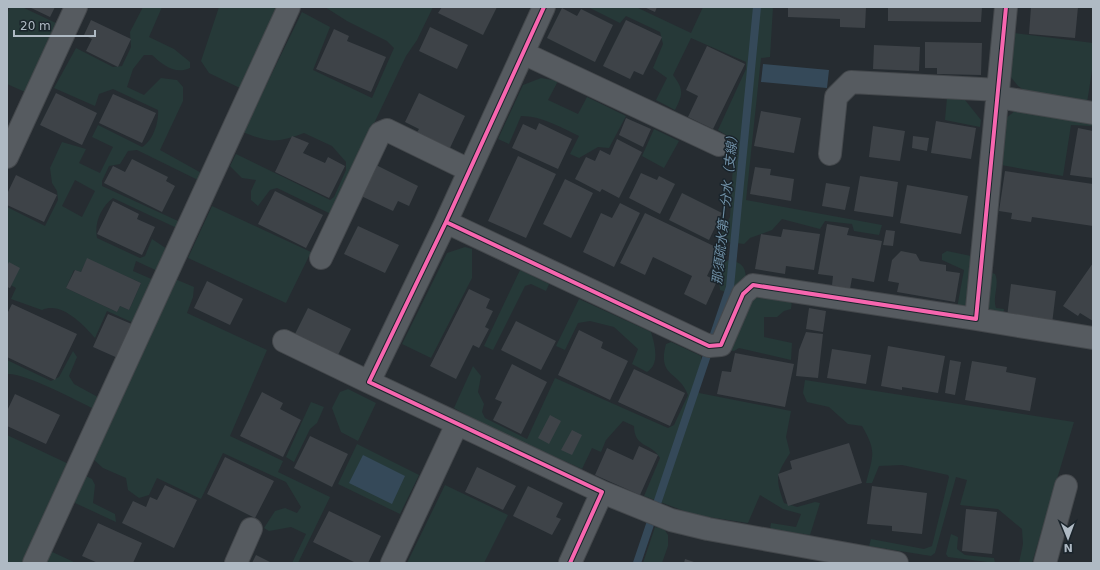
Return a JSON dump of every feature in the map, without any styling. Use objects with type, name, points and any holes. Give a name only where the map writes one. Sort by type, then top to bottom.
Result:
[{"type":"street","points":[[7,157],[76,7]]},
{"type":"street","points":[[34,563],[289,7]]},
{"type":"street","points":[[369,382],[446,222],[544,7]]},
{"type":"street","points":[[976,319],[1006,7]]},
{"type":"street","points":[[523,53],[719,145]]},
{"type":"street","points":[[830,154],[836,98],[851,82],[998,93],[1093,113]]},
{"type":"street","points":[[321,258],[380,133],[387,130],[470,170]]},
{"type":"street","points":[[446,222],[709,346],[721,345],[743,294],[753,285],[1093,338]]},
{"type":"street","points":[[284,341],[602,492],[671,520],[708,529],[897,563]]},
{"type":"street","points":[[392,563],[457,424]]},
{"type":"street","points":[[1045,563],[1066,486]]},
{"type":"street","points":[[570,563],[602,492]]},
{"type":"street","points":[[236,563],[251,529]]},
{"type":"green space","points":[[10,7],[22,7],[58,24],[25,92],[7,84],[7,14]]},
{"type":"green space","points":[[143,7],[162,7],[149,37],[174,49],[190,62],[190,68],[185,70],[174,70],[160,62],[152,55],[144,55],[133,69],[127,87],[144,95],[161,78],[177,80],[183,87],[183,101],[160,150],[205,175],[202,182],[137,150],[128,151],[120,164],[109,166],[102,181],[102,186],[178,221],[194,193],[181,230],[113,198],[105,206],[99,216],[96,232],[97,238],[140,258],[145,256],[152,239],[167,249],[162,273],[136,261],[133,271],[156,281],[136,324],[107,311],[95,338],[84,326],[64,311],[49,308],[42,310],[11,299],[16,288],[7,283],[7,207],[45,226],[58,200],[57,191],[52,183],[50,168],[62,142],[86,149],[79,163],[100,173],[113,147],[92,137],[98,125],[142,147],[152,136],[156,125],[158,110],[113,89],[99,94],[95,106],[54,88],[76,48],[113,67],[122,66],[131,47],[130,32]],"holes":[[[75,180],[95,191],[82,217],[62,206]],[[87,259],[141,283],[129,310],[120,306],[117,312],[66,288],[74,270],[81,272]]]},
{"type":"green space","points":[[219,7],[279,7],[242,89],[209,73],[201,61]]},
{"type":"green space","points":[[325,7],[433,7],[417,40],[406,56],[331,214],[277,188],[270,190],[258,206],[251,200],[251,191],[256,180],[242,178],[230,166],[236,154],[330,200],[334,197],[346,170],[346,162],[332,146],[304,133],[287,139],[267,140],[243,132],[302,12],[330,27],[313,70],[372,98],[394,48],[387,41],[347,21]]},
{"type":"green space","points":[[588,7],[636,7],[691,33],[703,7],[773,7],[770,57],[761,58],[746,200],[882,225],[879,235],[854,231],[852,224],[825,221],[820,229],[782,219],[772,230],[750,238],[744,244],[728,242],[721,235],[730,217],[733,164],[723,158],[731,138],[718,130],[746,69],[746,62],[691,38],[673,75],[681,88],[680,100],[675,110],[656,100],[667,78],[653,68],[663,44],[660,32],[626,16],[620,23]]},
{"type":"green space","points":[[1014,33],[1093,43],[1093,64],[1087,103],[1027,92],[1018,86],[1010,76]]},
{"type":"green space","points":[[541,78],[558,81],[548,100],[578,114],[587,97],[626,116],[609,148],[598,147],[579,158],[570,154],[579,136],[551,123],[529,116],[521,116],[509,144],[498,139],[523,85]]},
{"type":"green space","points":[[947,98],[965,100],[981,120],[980,127],[945,120]]},
{"type":"green space","points":[[1016,110],[1093,122],[1093,126],[1071,125],[1063,176],[1001,165],[1005,119]]},
{"type":"green space","points":[[654,129],[679,141],[664,168],[642,156]]},
{"type":"green space","points":[[212,206],[311,252],[286,303],[188,258]]},
{"type":"green space","points":[[465,247],[472,249],[472,278],[431,358],[402,344],[447,253]]},
{"type":"green space","points":[[947,251],[971,256],[975,264],[970,304],[963,308],[957,308],[964,270],[942,260],[942,254]]},
{"type":"green space","points":[[729,260],[741,265],[746,274],[746,284],[732,294],[720,290],[718,272],[720,264]]},
{"type":"green space","points":[[520,270],[549,284],[546,291],[531,284],[525,286],[493,350],[484,346]]},
{"type":"green space","points":[[989,272],[995,274],[997,282],[995,304],[996,308],[1004,309],[1003,316],[993,315],[986,304]]},
{"type":"green space","points":[[175,279],[194,287],[193,297],[187,313],[267,350],[230,436],[283,461],[278,472],[330,497],[298,563],[292,563],[306,534],[291,527],[269,531],[264,528],[275,511],[285,508],[297,513],[301,507],[286,482],[223,453],[201,499],[157,478],[149,495],[139,498],[128,490],[126,478],[103,468],[93,459]]},
{"type":"green space","points":[[758,295],[792,301],[791,309],[784,311],[777,317],[764,317],[764,337],[792,343],[791,360],[739,348],[734,351],[729,350],[749,303]]},
{"type":"green space","points":[[579,299],[651,332],[654,343],[655,359],[651,369],[647,372],[632,364],[638,349],[614,327],[590,321],[578,323],[565,350],[556,346]]},
{"type":"green space","points":[[671,342],[701,356],[701,363],[693,385],[699,393],[791,411],[786,437],[790,453],[782,467],[778,477],[778,482],[784,503],[797,507],[815,502],[820,503],[810,535],[770,529],[771,523],[796,527],[801,514],[783,509],[760,495],[748,523],[695,515],[644,496],[660,458],[657,453],[640,442],[635,433],[634,426],[623,421],[606,440],[601,452],[592,448],[582,469],[487,426],[454,408],[473,366],[481,376],[478,392],[484,404],[482,412],[485,418],[527,439],[555,378],[668,428],[674,425],[688,395],[680,381],[670,373],[664,363],[666,344]]},
{"type":"green space","points":[[73,351],[77,357],[69,376],[74,384],[105,401],[100,412],[39,383],[26,378],[7,374],[7,360],[51,381],[59,377]]},
{"type":"green space","points":[[805,380],[1074,422],[1032,563],[1019,563],[1023,544],[1022,529],[998,509],[960,505],[967,480],[956,477],[935,553],[931,556],[869,546],[871,539],[924,549],[932,546],[949,477],[948,475],[902,465],[879,466],[872,483],[866,483],[872,460],[872,448],[862,426],[848,424],[829,407],[807,402],[803,393]]},
{"type":"green space","points":[[348,389],[376,403],[358,441],[341,432],[332,408],[340,392]]},
{"type":"green space","points":[[311,402],[324,407],[317,423],[310,429],[294,462],[286,457]]},
{"type":"green space","points":[[7,435],[73,466],[29,563],[7,563]]},
{"type":"green space","points":[[357,444],[419,475],[400,514],[338,484]]},
{"type":"green space","points":[[86,476],[92,479],[95,485],[93,503],[115,514],[116,522],[73,502]]},
{"type":"green space","points":[[445,485],[508,515],[484,563],[407,563]]},
{"type":"green space","points":[[655,527],[664,529],[668,535],[668,546],[662,563],[643,563]]},
{"type":"green space","points":[[951,534],[958,537],[957,549],[965,555],[994,558],[995,563],[948,557],[946,554]]},
{"type":"green space","points":[[48,550],[76,563],[42,563]]},
{"type":"water","points":[[763,64],[829,70],[827,88],[761,82]]},
{"type":"water","points":[[363,455],[405,476],[392,504],[349,483]]},
{"type":"building","points":[[29,7],[55,7],[50,17]]},
{"type":"building","points":[[442,7],[497,7],[483,35],[438,13]]},
{"type":"building","points":[[644,7],[657,7],[655,12]]},
{"type":"building","points":[[788,7],[866,7],[865,28],[840,27],[840,19],[788,17]]},
{"type":"building","points":[[888,7],[982,7],[981,22],[888,21]]},
{"type":"building","points":[[1031,7],[1078,7],[1075,38],[1029,34]]},
{"type":"building","points":[[562,8],[577,16],[581,9],[613,25],[595,62],[547,38]]},
{"type":"building","points":[[91,20],[131,39],[118,67],[86,51],[92,39],[84,35]]},
{"type":"building","points":[[626,20],[662,37],[643,75],[634,71],[630,79],[603,66]]},
{"type":"building","points":[[430,27],[468,45],[457,69],[419,51]]},
{"type":"building","points":[[334,29],[349,36],[347,41],[386,57],[371,92],[316,69]]},
{"type":"building","points":[[925,42],[982,43],[981,75],[937,74],[937,68],[925,68]]},
{"type":"building","points":[[874,45],[920,47],[919,71],[873,69]]},
{"type":"building","points":[[707,46],[745,64],[713,129],[688,117],[698,96],[686,90]]},
{"type":"building","points":[[56,93],[97,113],[82,145],[40,125]]},
{"type":"building","points":[[419,93],[465,116],[449,150],[416,134],[419,129],[405,122]]},
{"type":"building","points":[[113,94],[156,113],[142,143],[99,123]]},
{"type":"building","points":[[761,111],[801,118],[794,153],[754,146]]},
{"type":"building","points":[[626,118],[651,129],[643,147],[619,135]]},
{"type":"building","points":[[936,121],[976,128],[971,159],[931,153]]},
{"type":"building","points":[[539,123],[572,139],[558,169],[512,148],[523,124],[536,130]]},
{"type":"building","points":[[873,126],[905,131],[900,161],[869,157]]},
{"type":"building","points":[[1078,128],[1093,131],[1093,178],[1070,175]]},
{"type":"building","points":[[292,136],[309,143],[303,153],[325,163],[328,157],[345,166],[329,198],[275,172]]},
{"type":"building","points":[[913,136],[929,138],[927,151],[912,148]]},
{"type":"building","points":[[617,139],[642,152],[619,198],[602,189],[600,192],[575,179],[586,157],[595,161],[600,150],[610,155]]},
{"type":"building","points":[[518,156],[556,174],[526,238],[488,221]]},
{"type":"building","points":[[132,159],[168,177],[166,181],[175,186],[162,212],[104,183],[113,166],[125,172]]},
{"type":"building","points":[[374,164],[418,186],[409,206],[398,201],[393,211],[359,195]]},
{"type":"building","points":[[755,167],[771,169],[770,175],[794,179],[791,201],[750,194]]},
{"type":"building","points":[[1005,171],[1093,184],[1093,226],[1032,217],[1031,222],[1011,219],[1012,213],[999,211]]},
{"type":"building","points":[[641,173],[657,180],[659,176],[675,184],[660,214],[629,198]]},
{"type":"building","points":[[16,175],[57,195],[44,222],[7,205],[7,194]]},
{"type":"building","points":[[860,176],[898,182],[893,217],[854,211]]},
{"type":"building","points":[[565,179],[593,193],[571,238],[543,224]]},
{"type":"building","points":[[826,183],[850,187],[845,210],[822,206]]},
{"type":"building","points":[[907,185],[968,196],[961,234],[900,223]]},
{"type":"building","points":[[275,191],[323,215],[306,248],[258,224]]},
{"type":"building","points":[[682,193],[722,213],[709,240],[669,220]]},
{"type":"building","points":[[113,201],[139,214],[137,219],[155,227],[142,255],[97,234]]},
{"type":"building","points":[[620,203],[640,213],[614,267],[583,252],[601,213],[612,218]]},
{"type":"building","points":[[645,213],[720,249],[707,276],[717,281],[706,305],[684,294],[692,276],[653,257],[645,275],[620,263]]},
{"type":"building","points":[[827,224],[849,228],[847,235],[882,241],[874,282],[852,278],[850,289],[832,285],[833,276],[818,274]]},
{"type":"building","points":[[358,226],[399,245],[385,273],[344,254]]},
{"type":"building","points":[[783,229],[820,234],[814,270],[786,266],[785,274],[755,269],[761,234],[781,237]]},
{"type":"building","points":[[886,230],[895,231],[893,246],[883,245]]},
{"type":"building","points":[[901,251],[916,254],[920,261],[946,265],[946,271],[960,273],[955,302],[897,292],[899,283],[888,281],[892,260]]},
{"type":"building","points":[[87,258],[141,283],[129,310],[120,306],[117,312],[66,288],[75,270],[81,272]]},
{"type":"building","points":[[9,262],[20,268],[10,288],[7,287],[7,266]]},
{"type":"building","points":[[1093,263],[1093,321],[1080,313],[1078,316],[1063,306]]},
{"type":"building","points":[[207,281],[243,299],[230,325],[194,308]]},
{"type":"building","points":[[1011,284],[1056,291],[1052,324],[1007,317]]},
{"type":"building","points":[[469,289],[490,299],[486,308],[493,311],[485,327],[489,329],[479,348],[473,345],[456,379],[430,366]]},
{"type":"building","points":[[12,304],[77,334],[55,380],[7,357],[7,314]]},
{"type":"building","points":[[308,308],[351,329],[337,357],[294,336]]},
{"type":"building","points":[[809,308],[826,311],[823,332],[806,329]]},
{"type":"building","points":[[108,314],[134,325],[120,359],[93,347]]},
{"type":"building","points":[[516,321],[556,341],[541,370],[501,350]]},
{"type":"building","points":[[579,330],[603,342],[601,348],[628,361],[610,400],[558,375]]},
{"type":"building","points":[[806,332],[823,334],[818,378],[796,376],[799,350]]},
{"type":"building","points":[[888,346],[945,356],[938,393],[902,387],[902,390],[881,386]]},
{"type":"building","points":[[832,349],[871,355],[866,384],[827,378]]},
{"type":"building","points":[[735,353],[794,364],[785,407],[717,394],[722,371],[731,372]]},
{"type":"building","points":[[950,360],[961,362],[955,395],[945,393]]},
{"type":"building","points":[[972,361],[1007,367],[1006,372],[1036,378],[1030,411],[965,400]]},
{"type":"building","points":[[512,364],[547,382],[521,434],[493,420],[502,402],[495,399]]},
{"type":"building","points":[[634,369],[685,393],[670,426],[618,402]]},
{"type":"building","points":[[262,392],[283,403],[280,409],[301,420],[283,457],[240,436]]},
{"type":"building","points":[[15,394],[60,415],[46,444],[7,426],[7,411]]},
{"type":"building","points":[[550,415],[561,421],[549,444],[538,438]]},
{"type":"building","points":[[572,430],[582,435],[572,455],[561,450]]},
{"type":"building","points":[[310,436],[348,454],[332,487],[294,468]]},
{"type":"building","points":[[849,443],[862,483],[788,506],[778,474],[792,469],[790,461]]},
{"type":"building","points":[[639,446],[658,455],[640,495],[595,475],[607,448],[633,460]]},
{"type":"building","points":[[225,457],[274,481],[255,518],[207,494]]},
{"type":"building","points":[[477,467],[516,486],[503,510],[465,492]]},
{"type":"building","points":[[165,485],[197,500],[174,548],[122,523],[133,501],[146,507],[150,497],[157,500]]},
{"type":"building","points":[[528,486],[563,503],[556,517],[561,519],[552,535],[513,516]]},
{"type":"building","points":[[872,486],[927,493],[922,534],[892,531],[892,526],[867,524]]},
{"type":"building","points":[[966,509],[997,512],[992,554],[962,551]]},
{"type":"building","points":[[329,511],[381,536],[368,563],[356,563],[313,542]]},
{"type":"building","points":[[98,523],[142,543],[133,563],[98,563],[82,556]]},
{"type":"building","points":[[256,555],[272,563],[252,563]]},
{"type":"building","points":[[685,559],[697,563],[684,563]]},
{"type":"waterway","name":"那須疏水第一分水（支線）","points":[[637,563],[730,287],[757,7]]},
{"type":"cycle path","points":[[544,7],[446,222],[369,382],[602,492],[570,563]]},
{"type":"cycle path","points":[[446,222],[709,346],[721,345],[743,294],[753,285],[976,319],[1006,7]]}]
